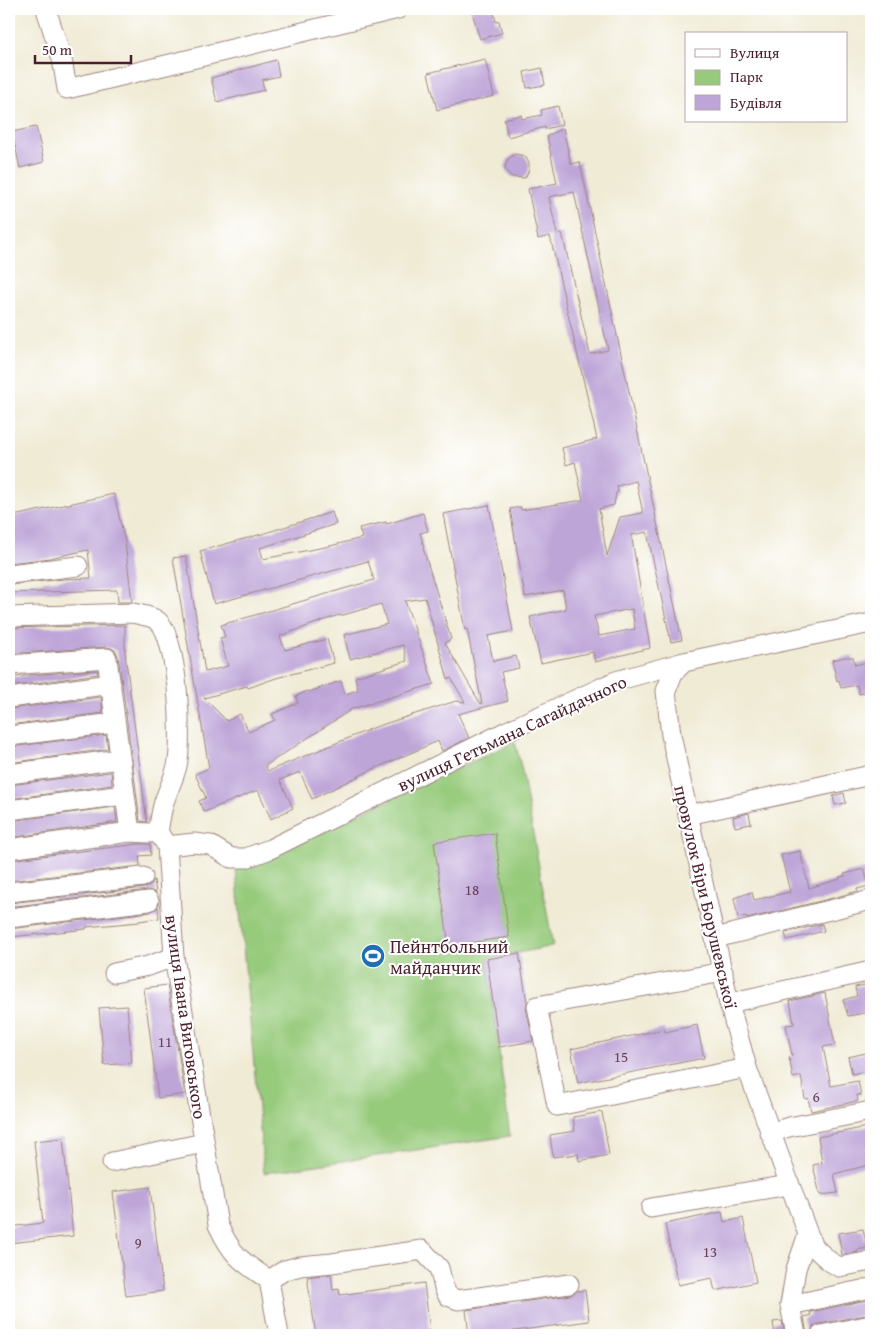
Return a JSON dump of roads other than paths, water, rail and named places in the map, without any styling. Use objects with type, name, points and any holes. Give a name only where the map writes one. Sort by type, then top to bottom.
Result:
[{"type":"street","points":[[46,9],[62,60],[67,89],[398,9]]},
{"type":"street","points":[[9,574],[78,566]]},
{"type":"street","name":"вулиця Івана Виговського","points":[[9,617],[133,613],[152,618],[159,622],[164,630],[170,646],[176,686],[180,746],[177,767],[163,804],[162,839],[174,957],[204,1143],[218,1225],[227,1244],[241,1261],[269,1280]]},
{"type":"street","name":"вулиця Гетьмана Сагайдачного","points":[[9,849],[130,832],[148,833],[162,839],[210,845],[231,858],[246,858],[270,849],[507,731],[594,691],[636,675],[684,662],[871,623]]},
{"type":"street","points":[[9,665],[107,658],[130,832]]},
{"type":"street","name":"провулок Віри Борушевської","points":[[684,662],[672,673],[666,691],[671,735],[715,938],[747,1068],[788,1185],[815,1248],[839,1267],[871,1261]]},
{"type":"street","points":[[9,698],[111,684]]},
{"type":"street","points":[[9,736],[115,722]]},
{"type":"street","points":[[9,774],[120,759]]},
{"type":"street","points":[[688,815],[871,775]]},
{"type":"street","points":[[9,810],[124,795]]},
{"type":"street","points":[[9,892],[143,877]]},
{"type":"street","points":[[715,938],[871,900]]},
{"type":"street","points":[[9,918],[149,901]]},
{"type":"street","points":[[114,973],[148,966],[174,957]]},
{"type":"street","points":[[730,1003],[871,971]]},
{"type":"street","points":[[723,972],[537,1006],[557,1106],[747,1068]]},
{"type":"street","points":[[770,1133],[789,1127],[871,1111]]},
{"type":"street","points":[[112,1162],[204,1143]]},
{"type":"street","points":[[651,1208],[788,1185]]},
{"type":"street","points":[[796,1335],[790,1305],[796,1269],[808,1234]]},
{"type":"street","points":[[279,1335],[269,1280],[285,1270],[300,1266],[422,1250],[439,1268],[448,1296],[458,1300],[569,1284]]},
{"type":"street","points":[[790,1305],[871,1288]]},
{"type":"street","points":[[821,1335],[871,1325]]},
{"type":"place","name":"Пейнтбольний майданчик","points":[[373,956]]}]
